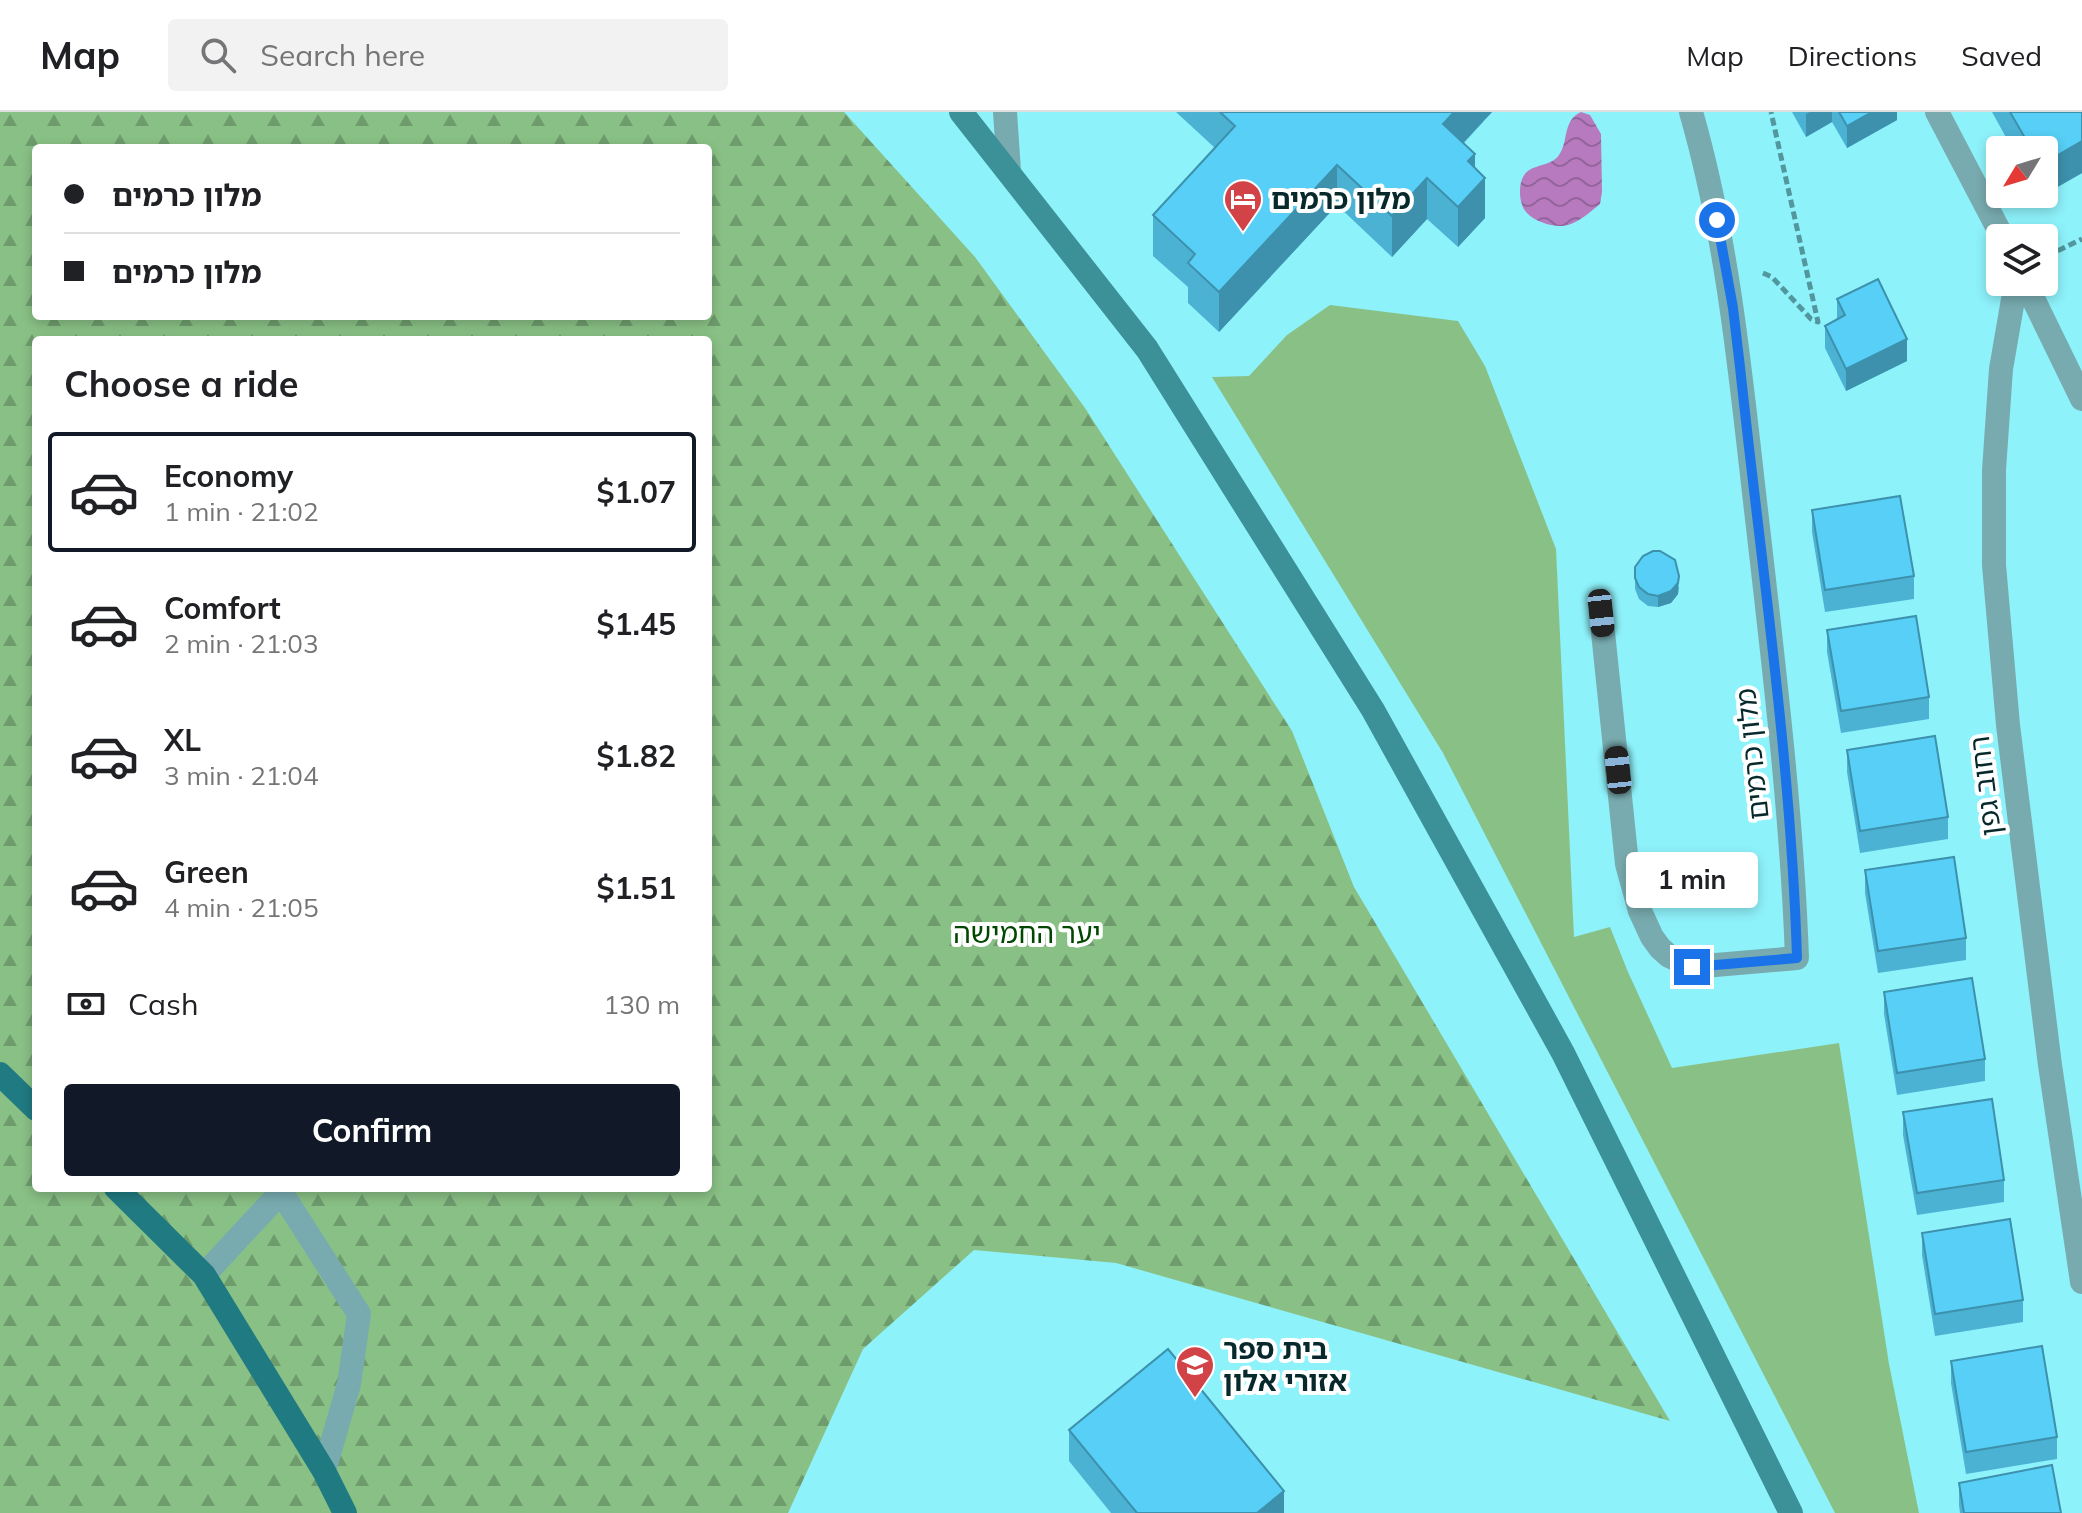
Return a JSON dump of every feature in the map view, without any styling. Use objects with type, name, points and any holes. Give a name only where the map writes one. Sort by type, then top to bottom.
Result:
[{"type":"main road","points":[[961,112],[1147,349],[1373,710],[1563,1053],[1791,1513]]},
{"type":"main road","points":[[0,1074],[32,1105]]},
{"type":"main road","points":[[120,1192],[204,1275],[324,1471],[345,1513]]},
{"type":"street","points":[[1005,112],[1009,171]]},
{"type":"street","name":"מלון כרמים","points":[[1601,613],[1627,864],[1640,911],[1652,937],[1669,956],[1692,967],[1797,958],[1783,748],[1740,367],[1711,191],[1691,112]]},
{"type":"street","points":[[1937,112],[1996,224]]},
{"type":"street","name":"רחוב גפן","points":[[2014,296],[2001,369],[1994,470],[1994,565],[2009,740],[2050,1065],[2082,1282]]},
{"type":"street","points":[[2032,296],[2082,399]]},
{"type":"street","points":[[204,1275],[281,1192],[359,1314],[349,1384],[324,1471]]},
{"type":"path","points":[[1727,275],[1758,271],[1772,277],[1811,319],[1818,322],[1771,112]]},
{"type":"path","points":[[2058,250],[2082,239]]},
{"type":"green space","name":"יער החמישה","points":[[0,112],[844,112],[975,257],[1085,408],[1292,731],[1354,887],[1670,1421],[1116,1263],[974,1250],[863,1349],[788,1513],[0,1513]]},
{"type":"green space","points":[[1330,305],[1458,321],[1485,366],[1556,549],[1574,937],[1610,927],[1672,1068],[1839,1043],[1889,1364],[1919,1513],[1835,1513],[1443,753],[1212,377],[1249,376],[1287,335]]},
{"type":"water","points":[[1581,112],[1590,115],[1601,134],[1600,204],[1567,225],[1543,223],[1524,210],[1520,196],[1521,181],[1530,169],[1551,162],[1559,155],[1568,126]]},
{"type":"building","name":"מלון כרמים","points":[[1220,112],[1454,112],[1443,124],[1475,154],[1468,161],[1485,178],[1458,207],[1427,178],[1392,216],[1337,165],[1219,292],[1188,263],[1195,254],[1153,215],[1235,126]]},
{"type":"building","points":[[1839,112],[1872,112],[1847,126]]},
{"type":"building","points":[[2010,112],[2082,112],[2082,141],[2058,155],[2058,136],[2024,136]]},
{"type":"building","points":[[1878,279],[1907,339],[1846,369],[1825,326],[1845,315],[1837,299]]},
{"type":"building","points":[[1900,496],[1914,576],[1825,590],[1812,510]]},
{"type":"building","points":[[1660,551],[1675,560],[1679,576],[1678,583],[1671,591],[1658,596],[1648,594],[1639,587],[1635,578],[1635,567],[1643,556]]},
{"type":"building","points":[[1916,616],[1929,697],[1841,711],[1827,630]]},
{"type":"building","points":[[1935,736],[1948,817],[1860,831],[1847,750]]},
{"type":"building","points":[[1954,857],[1966,938],[1878,951],[1865,870]]},
{"type":"building","points":[[1972,978],[1985,1059],[1897,1073],[1884,992]]},
{"type":"building","points":[[1992,1099],[2004,1180],[1917,1193],[1903,1112]]},
{"type":"building","points":[[2010,1219],[2023,1300],[1935,1314],[1922,1233]]},
{"type":"building","points":[[2042,1346],[2057,1437],[1966,1452],[1951,1361]]},
{"type":"building","points":[[1168,1349],[1284,1491],[1257,1513],[1137,1513],[1069,1430]]},
{"type":"building","points":[[2052,1465],[2061,1513],[1964,1513],[1959,1483]]},
{"type":"place","name":"מלון כרמים","points":[[1243,233]]},
{"type":"place","name":"בית ספר אזורי אלון","points":[[1195,1399]]},
{"type":"route","points":[[1692,967],[1797,958],[1783,748],[1733,308],[1717,220]]}]
